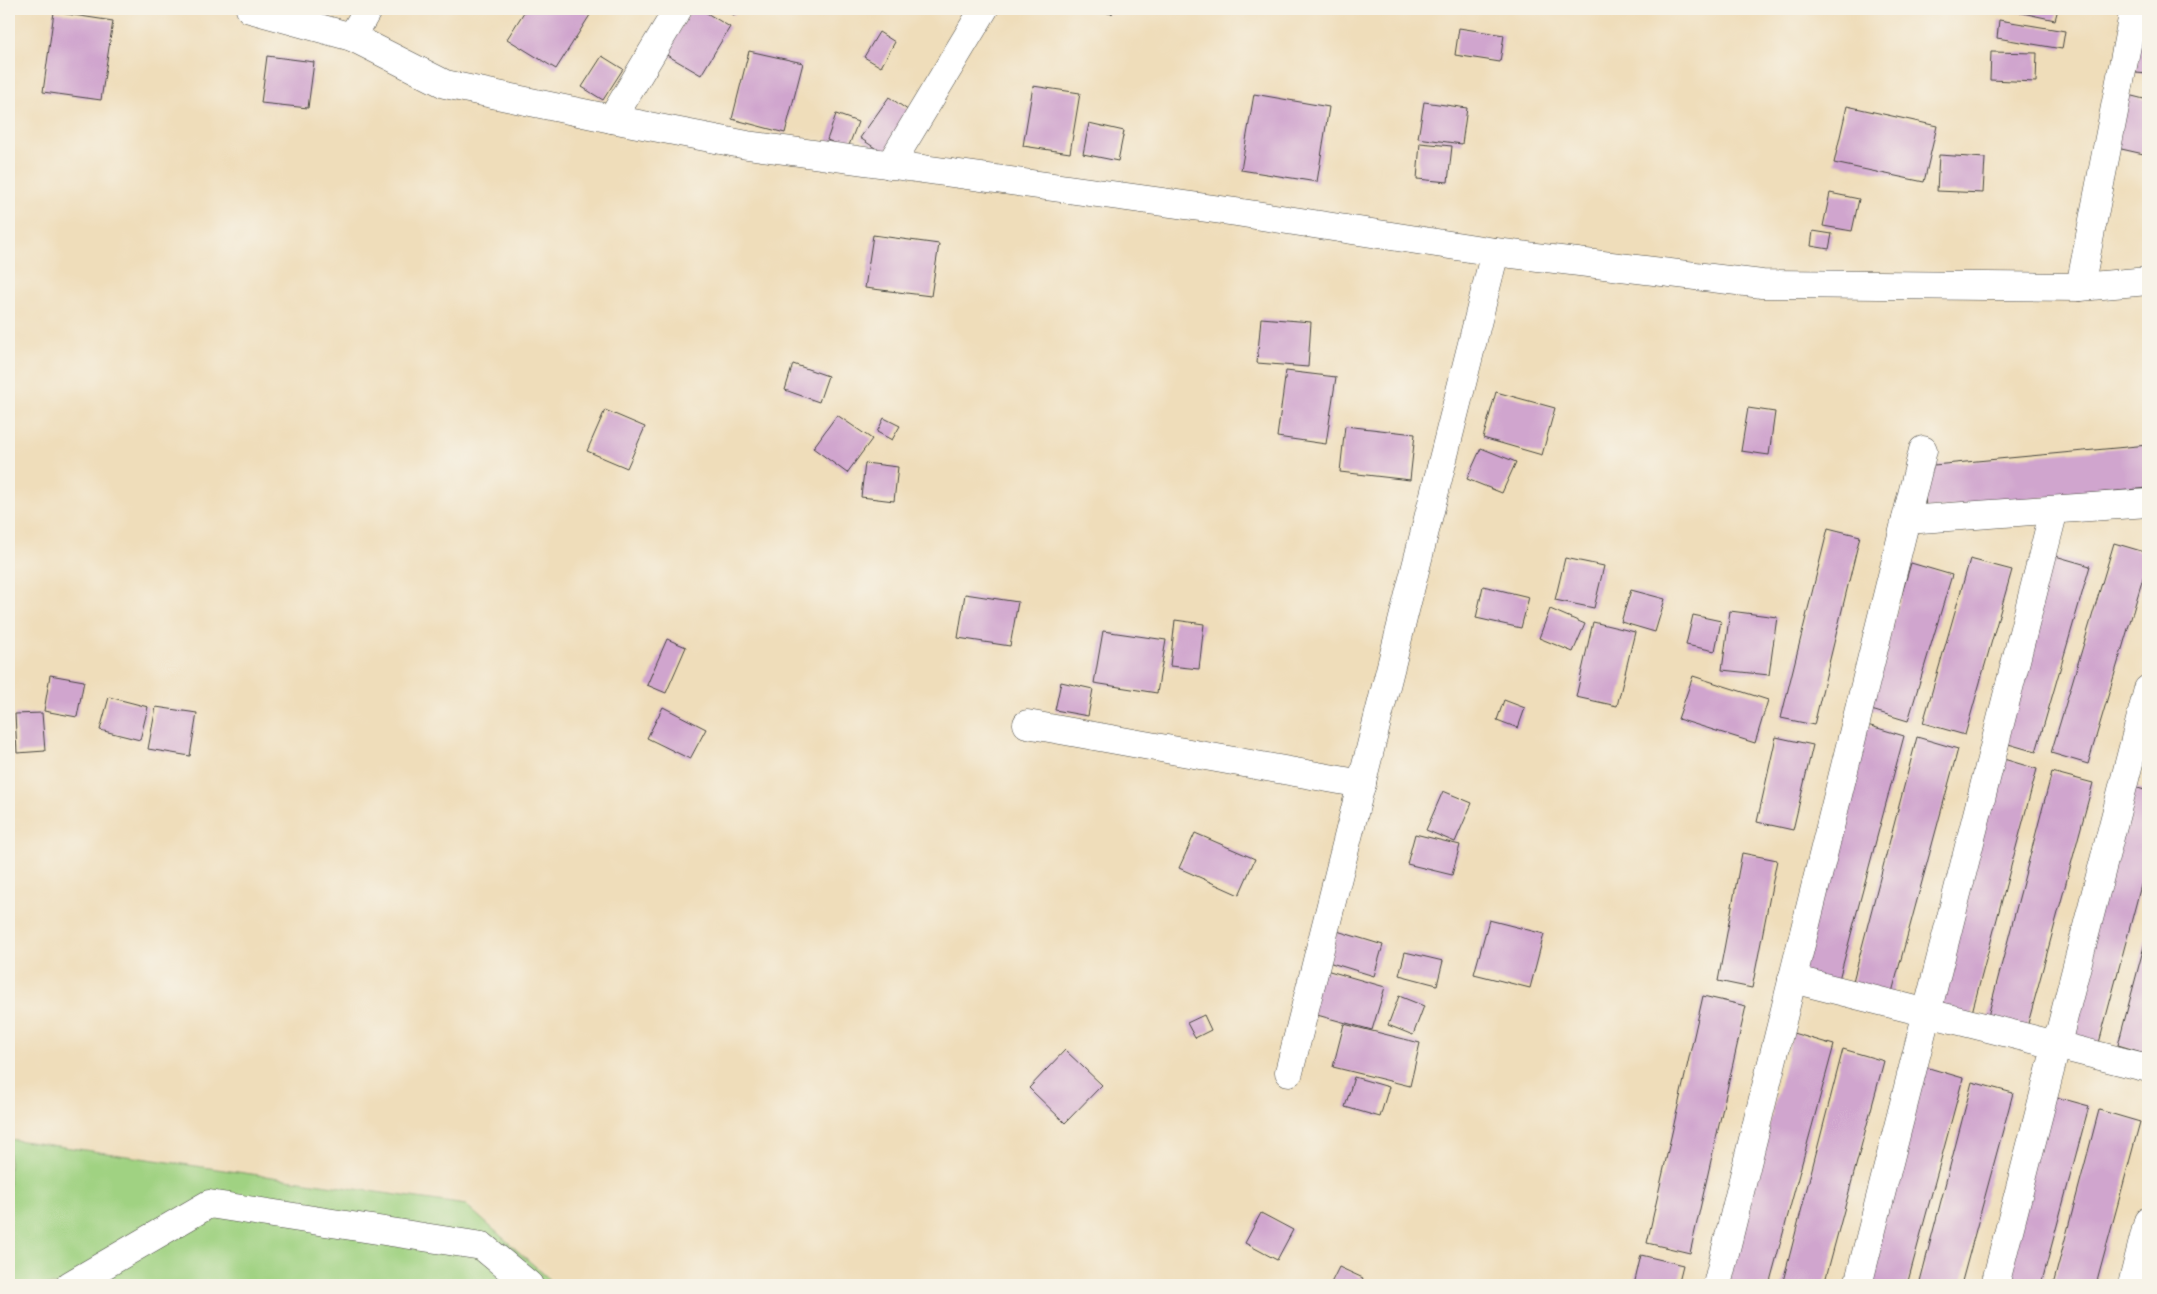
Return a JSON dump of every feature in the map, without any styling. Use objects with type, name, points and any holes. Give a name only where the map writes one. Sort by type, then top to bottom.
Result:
[{"type":"street","points":[[250,9],[352,37],[445,84],[747,145],[1236,212],[1495,252],[1762,284],[2080,287],[2148,281]]},
{"type":"street","points":[[352,37],[368,9]]},
{"type":"street","points":[[612,119],[678,9]]},
{"type":"street","points":[[890,165],[984,9]]},
{"type":"street","points":[[2080,287],[2134,9]]},
{"type":"street","points":[[1289,1072],[1495,252]]},
{"type":"street","points":[[1717,1285],[1923,450]]},
{"type":"street","points":[[1906,520],[2148,503]]},
{"type":"street","points":[[1858,1285],[2054,510]]},
{"type":"street","points":[[1995,1285],[2055,1045],[2148,689]]},
{"type":"street","points":[[1027,724],[1362,784]]},
{"type":"street","points":[[1792,979],[2148,1068]]},
{"type":"street","points":[[70,1285],[209,1204],[482,1246],[529,1285]]},
{"type":"street","points":[[2132,1285],[2148,1221]]},
{"type":"green space","points":[[9,1139],[466,1205],[547,1277],[551,1285],[9,1285]]},
{"type":"building","points":[[526,9],[580,9],[590,15],[556,69],[507,39]]},
{"type":"building","points":[[692,9],[700,9],[730,27],[701,75],[665,54]]},
{"type":"building","points":[[724,9],[737,9],[734,15]]},
{"type":"building","points":[[1093,9],[1113,9],[1112,14]]},
{"type":"building","points":[[2014,9],[2058,9],[2055,20],[2013,11]]},
{"type":"building","points":[[54,12],[113,21],[101,100],[43,92]]},
{"type":"building","points":[[1999,20],[2065,31],[2062,49],[1997,38]]},
{"type":"building","points":[[2142,20],[2148,20],[2148,74],[2136,73]]},
{"type":"building","points":[[1459,28],[1504,35],[1500,62],[1455,55]]},
{"type":"building","points":[[879,32],[895,42],[881,67],[864,57]]},
{"type":"building","points":[[749,51],[803,63],[785,133],[732,119]]},
{"type":"building","points":[[1991,52],[2037,53],[2036,82],[1990,80]]},
{"type":"building","points":[[267,56],[314,62],[308,108],[261,103]]},
{"type":"building","points":[[602,56],[623,69],[603,100],[582,87]]},
{"type":"building","points":[[1033,86],[1080,93],[1070,153],[1023,146]]},
{"type":"building","points":[[2120,93],[2148,100],[2148,155],[2108,146]]},
{"type":"building","points":[[1254,94],[1329,107],[1317,182],[1241,170]]},
{"type":"building","points":[[889,97],[912,113],[884,154],[860,138]]},
{"type":"building","points":[[1424,102],[1467,108],[1462,144],[1418,138]]},
{"type":"building","points":[[1847,106],[1937,126],[1924,182],[1834,163]]},
{"type":"building","points":[[836,114],[858,122],[848,148],[827,140]]},
{"type":"building","points":[[1089,123],[1124,131],[1118,161],[1083,154]]},
{"type":"building","points":[[1420,143],[1452,146],[1448,182],[1417,179]]},
{"type":"building","points":[[1939,155],[1985,158],[1983,193],[1937,191]]},
{"type":"building","points":[[1830,193],[1859,199],[1852,231],[1823,226]]},
{"type":"building","points":[[1813,231],[1832,234],[1829,249],[1811,246]]},
{"type":"building","points":[[873,235],[939,244],[931,296],[865,288]]},
{"type":"building","points":[[1261,318],[1311,322],[1308,367],[1257,363]]},
{"type":"building","points":[[793,364],[828,376],[819,402],[785,390]]},
{"type":"building","points":[[1286,371],[1336,377],[1326,444],[1277,437]]},
{"type":"building","points":[[1496,392],[1555,408],[1542,455],[1483,438]]},
{"type":"building","points":[[1748,408],[1775,412],[1769,455],[1741,451]]},
{"type":"building","points":[[605,410],[645,427],[627,468],[587,451]]},
{"type":"building","points":[[837,415],[872,439],[847,473],[813,448]]},
{"type":"building","points":[[884,418],[900,426],[892,440],[877,432]]},
{"type":"building","points":[[1345,426],[1415,434],[1410,480],[1340,472]]},
{"type":"building","points":[[2148,445],[2148,488],[1926,509],[1923,466]]},
{"type":"building","points":[[1481,448],[1516,462],[1502,493],[1467,479]]},
{"type":"building","points":[[865,463],[898,467],[894,501],[861,497]]},
{"type":"building","points":[[1828,528],[1860,536],[1814,725],[1781,718]]},
{"type":"building","points":[[2114,543],[2148,553],[2148,561],[2088,764],[2051,753]]},
{"type":"building","points":[[2052,555],[2090,566],[2036,752],[1998,741]]},
{"type":"building","points":[[1565,558],[1604,566],[1594,608],[1555,600]]},
{"type":"building","points":[[1970,559],[2012,570],[1965,735],[1923,723]]},
{"type":"building","points":[[1911,563],[1952,575],[1908,721],[1868,709]]},
{"type":"building","points":[[1483,586],[1529,597],[1521,628],[1476,618]]},
{"type":"building","points":[[1631,590],[1665,599],[1655,632],[1621,622]]},
{"type":"building","points":[[965,594],[1018,602],[1010,646],[958,638]]},
{"type":"building","points":[[1550,609],[1585,624],[1573,652],[1539,638]]},
{"type":"building","points":[[1730,611],[1777,617],[1769,675],[1722,670]]},
{"type":"building","points":[[1693,615],[1721,621],[1715,651],[1686,645]]},
{"type":"building","points":[[1175,620],[1204,624],[1199,669],[1170,666]]},
{"type":"building","points":[[1593,622],[1635,632],[1617,706],[1576,697]]},
{"type":"building","points":[[1103,631],[1166,640],[1157,693],[1094,683]]},
{"type":"building","points":[[667,639],[686,647],[666,693],[647,685]]},
{"type":"building","points":[[50,675],[84,681],[77,717],[44,711]]},
{"type":"building","points":[[1693,676],[1768,700],[1755,743],[1678,719]]},
{"type":"building","points":[[1061,682],[1093,689],[1088,716],[1055,710]]},
{"type":"building","points":[[109,697],[148,707],[140,740],[100,730]]},
{"type":"building","points":[[1504,700],[1525,708],[1518,728],[1497,720]]},
{"type":"building","points":[[156,707],[197,713],[190,756],[148,749]]},
{"type":"building","points":[[663,707],[706,729],[690,759],[647,738]]},
{"type":"building","points":[[42,713],[45,751],[17,753],[15,714]]},
{"type":"building","points":[[1864,724],[1904,736],[1838,983],[1799,972]]},
{"type":"building","points":[[1776,737],[1813,745],[1793,830],[1757,822]]},
{"type":"building","points":[[1917,737],[1958,749],[1891,996],[1852,985]]},
{"type":"building","points":[[1997,757],[2037,769],[1971,1016],[1932,1005]]},
{"type":"building","points":[[2052,772],[2093,783],[2026,1031],[1987,1020]]},
{"type":"building","points":[[2124,784],[2148,791],[2148,859],[2099,1043],[2060,1032]]},
{"type":"building","points":[[1443,791],[1472,803],[1455,842],[1426,830]]},
{"type":"building","points":[[1195,833],[1255,859],[1239,895],[1179,868]]},
{"type":"building","points":[[1415,834],[1460,845],[1452,875],[1407,864]]},
{"type":"building","points":[[1742,853],[1777,860],[1752,988],[1718,981]]},
{"type":"building","points":[[1489,920],[1544,934],[1530,988],[1474,974]]},
{"type":"building","points":[[1337,931],[1383,945],[1374,976],[1328,962]]},
{"type":"building","points":[[2148,931],[2148,1054],[2118,1045]]},
{"type":"building","points":[[1405,952],[1443,961],[1437,985],[1399,975]]},
{"type":"building","points":[[1319,968],[1385,987],[1372,1030],[1306,1012]]},
{"type":"building","points":[[1399,996],[1424,1006],[1413,1035],[1388,1025]]},
{"type":"building","points":[[1703,996],[1746,1006],[1690,1253],[1647,1243]]},
{"type":"building","points":[[1204,1015],[1211,1030],[1195,1038],[1187,1023]]},
{"type":"building","points":[[1344,1024],[1420,1043],[1410,1086],[1333,1067]]},
{"type":"building","points":[[1793,1033],[1834,1045],[1769,1285],[1743,1285],[1729,1281]]},
{"type":"building","points":[[1843,1049],[1884,1061],[1824,1285],[1782,1285]]},
{"type":"building","points":[[1065,1050],[1102,1085],[1065,1123],[1029,1088]]},
{"type":"building","points":[[1922,1066],[1963,1078],[1907,1285],[1865,1285]]},
{"type":"building","points":[[1354,1077],[1389,1087],[1380,1117],[1345,1107]]},
{"type":"building","points":[[1972,1082],[2013,1093],[1961,1285],[1919,1285]]},
{"type":"building","points":[[2049,1095],[2089,1106],[2041,1285],[1999,1285]]},
{"type":"building","points":[[2099,1110],[2140,1122],[2096,1285],[2053,1285]]},
{"type":"building","points":[[1261,1213],[1293,1230],[1277,1260],[1245,1243]]},
{"type":"building","points":[[1641,1255],[1683,1265],[1678,1285],[1634,1285]]},
{"type":"building","points":[[1339,1267],[1363,1278],[1360,1285],[1330,1285]]}]
